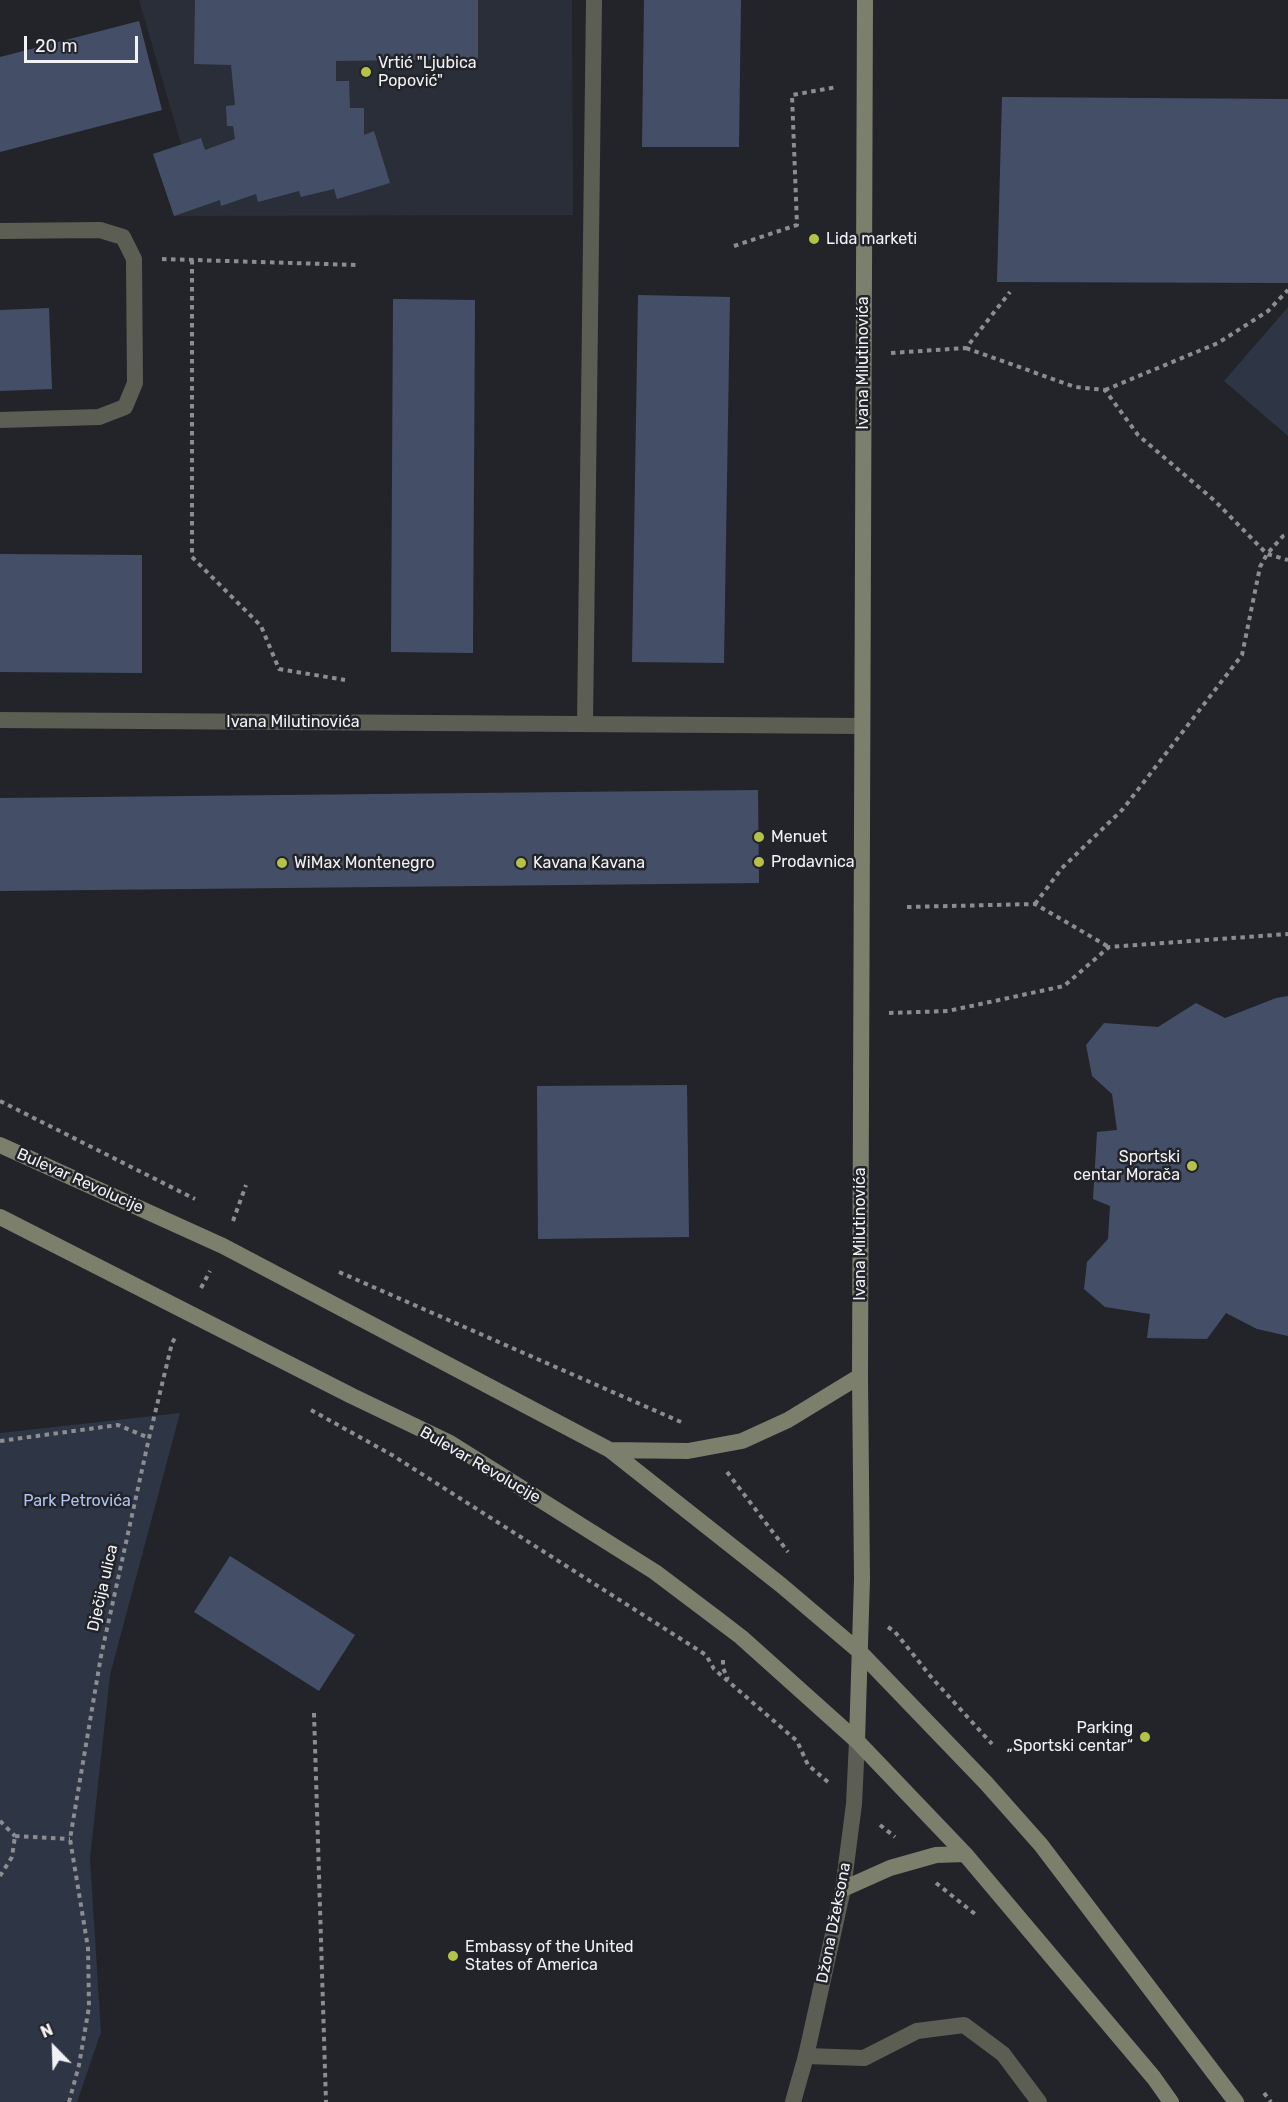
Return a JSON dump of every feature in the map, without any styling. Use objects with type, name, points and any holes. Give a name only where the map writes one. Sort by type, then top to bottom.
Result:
[{"type":"main road","name":"Ivana Milutinovića","points":[[857,1741],[862,1579],[860,1376],[865,0]]},
{"type":"main road","name":"Bulevar Revolucije","points":[[0,1145],[223,1246],[610,1450],[781,1585],[860,1652],[986,1783],[1041,1845],[1236,2102]]},
{"type":"main road","name":"Bulevar Revolucije","points":[[0,1217],[352,1396],[450,1443],[656,1572],[741,1637],[857,1741],[965,1854],[1154,2078],[1170,2102]]},
{"type":"main road","points":[[610,1450],[688,1451],[742,1441],[788,1420],[860,1376]]},
{"type":"main road","points":[[843,1889],[890,1868],[936,1855],[965,1854]]},
{"type":"street","points":[[585,723],[594,0]]},
{"type":"street","points":[[0,231],[100,230],[123,237],[134,259],[135,383],[125,407],[99,417],[0,420]]},
{"type":"street","name":"Ivana Milutinovića","points":[[0,720],[862,726]]},
{"type":"street","name":"Džona Džeksona","points":[[793,2102],[806,2056],[843,1889],[854,1804],[857,1741]]},
{"type":"street","points":[[806,2056],[864,2058],[917,2031],[964,2025],[1003,2054],[1039,2102]]},
{"type":"path","points":[[734,246],[797,225],[792,95],[864,83]]},
{"type":"path","points":[[134,259],[357,265]]},
{"type":"path","points":[[192,260],[192,556],[261,626],[279,669],[345,680]]},
{"type":"path","points":[[864,350],[882,353],[966,348],[1075,387],[1105,390],[1218,344],[1268,311],[1288,290]]},
{"type":"path","points":[[966,348],[1010,292]]},
{"type":"path","points":[[1105,390],[1138,435],[1215,501],[1267,554],[1288,560]]},
{"type":"path","points":[[1035,904],[1062,868],[1123,809],[1242,655],[1260,567],[1267,554],[1283,536],[1288,534]]},
{"type":"path","points":[[907,907],[1035,904],[1109,946],[1288,934]]},
{"type":"path","points":[[861,1012],[881,1014],[948,1011],[1064,986],[1109,946]]},
{"type":"path","points":[[0,1101],[202,1203]]},
{"type":"path","points":[[233,1219],[244,1224]]},
{"type":"path","points":[[339,1272],[695,1428],[759,1516],[793,1558]]},
{"type":"path","name":"Dječija ulica","points":[[69,2102],[79,2065],[89,2007],[88,1948],[70,1839],[101,1656],[172,1343]]},
{"type":"path","points":[[309,1409],[392,1455],[706,1655],[714,1669],[797,1741],[808,1765]]},
{"type":"path","points":[[0,1441],[118,1425],[149,1438]]},
{"type":"path","points":[[314,1713],[326,2102]]},
{"type":"path","points":[[0,1821],[15,1836],[70,1839]]},
{"type":"path","points":[[0,1876],[12,1857],[15,1836]]},
{"type":"shaded area","name":"Vrtić \"Ljubica Popović\"","points":[[139,0],[572,0],[573,215],[174,216],[153,154],[181,144]]},
{"type":"green space","points":[[1288,307],[1288,436],[1224,381]]},
{"type":"green space","name":"Park Petrovića","points":[[180,1413],[110,1675],[90,1858],[101,2032],[77,2102],[0,2102],[0,1433]]},
{"type":"building","points":[[195,0],[478,0],[478,59],[336,61],[336,81],[349,81],[350,108],[364,108],[364,135],[374,131],[390,183],[337,199],[334,189],[301,197],[299,191],[258,202],[256,194],[221,206],[220,200],[174,216],[153,154],[201,138],[205,150],[235,139],[233,126],[227,126],[226,106],[235,105],[231,65],[194,64]]},
{"type":"building","points":[[644,0],[741,0],[739,147],[642,147]]},
{"type":"building","points":[[139,21],[162,110],[0,152],[0,57]]},
{"type":"building","points":[[1002,97],[1288,99],[1288,283],[997,282]]},
{"type":"building","points":[[638,295],[730,297],[724,663],[632,662]]},
{"type":"building","points":[[393,299],[475,300],[473,653],[391,652]]},
{"type":"building","points":[[49,308],[52,389],[0,391],[0,310]]},
{"type":"building","points":[[0,554],[142,555],[142,673],[0,672]]},
{"type":"building","points":[[758,790],[759,883],[0,891],[0,798]]},
{"type":"building","name":"Sportski centar Morača","points":[[1288,996],[1288,1336],[1257,1329],[1226,1313],[1207,1339],[1147,1338],[1150,1314],[1105,1307],[1084,1289],[1087,1262],[1108,1239],[1110,1206],[1093,1199],[1097,1132],[1117,1130],[1112,1094],[1092,1076],[1086,1045],[1104,1023],[1158,1027],[1196,1003],[1225,1018],[1276,998]]},
{"type":"building","points":[[687,1085],[689,1237],[538,1239],[537,1086]]},
{"type":"building","points":[[230,1556],[355,1635],[319,1691],[194,1612]]},
{"type":"place","name":"Vrtić \"Ljubica Popović\"","points":[[366,72]]},
{"type":"place","name":"Lida marketi","points":[[814,239]]},
{"type":"place","name":"Menuet","points":[[759,837]]},
{"type":"place","name":"Prodavnica","points":[[759,862]]},
{"type":"place","name":"WiMax Montenegro","points":[[282,863]]},
{"type":"place","name":"Kavana Kavana","points":[[521,863]]},
{"type":"place","name":"Sportski centar Morača","points":[[1192,1166]]},
{"type":"place","name":"Parking „Sportski centar“","points":[[1145,1737]]},
{"type":"place","name":"Embassy of the United States of America","points":[[453,1956]]}]
